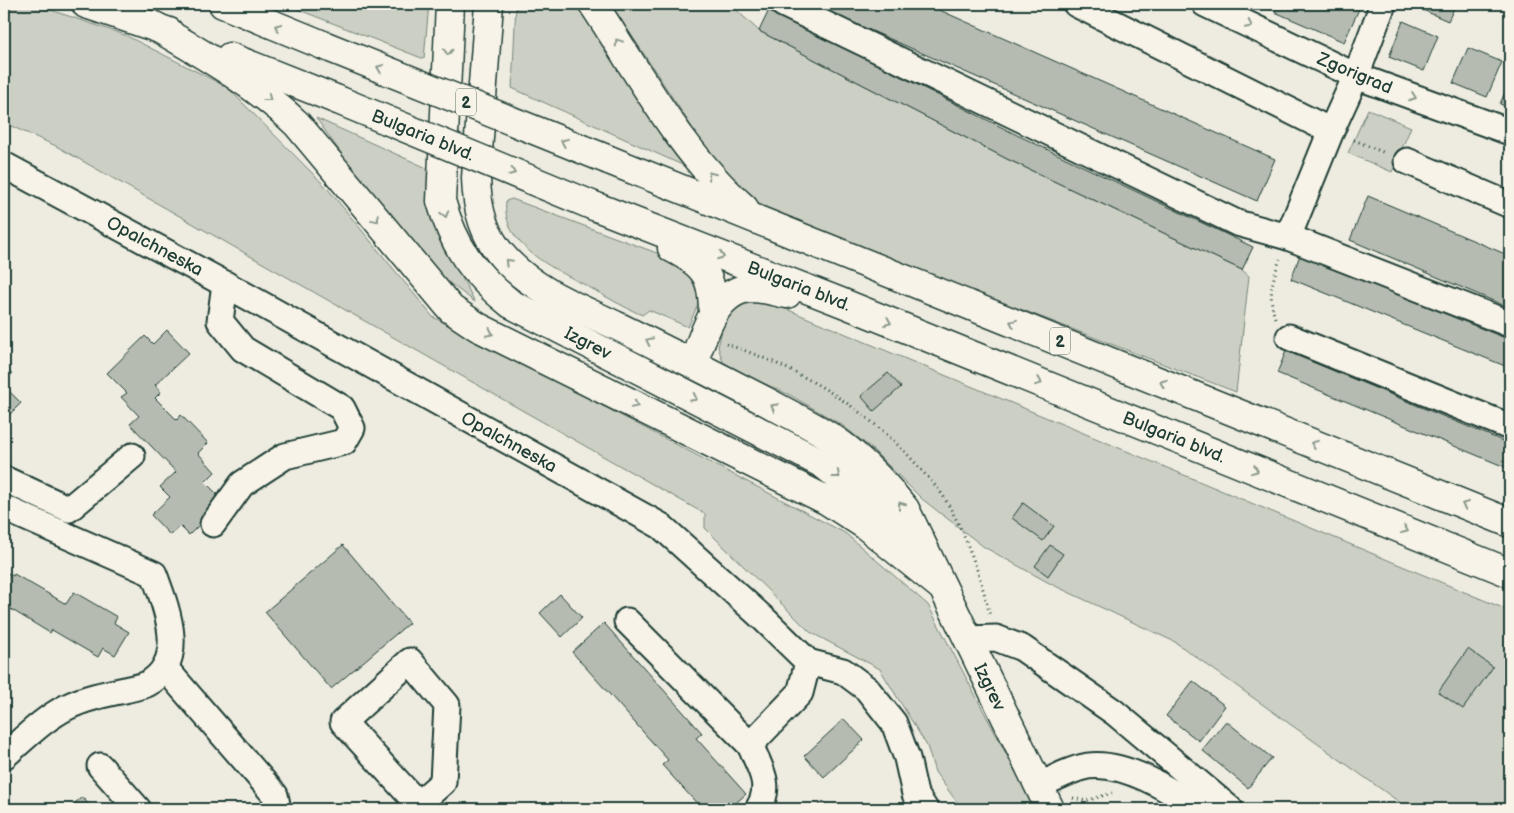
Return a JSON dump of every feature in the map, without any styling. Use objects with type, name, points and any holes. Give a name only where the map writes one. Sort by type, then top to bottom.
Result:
[{"type":"main road","name":"Bulgaria blvd.","points":[[86,4],[153,25],[594,206],[843,303],[1510,573]]},
{"type":"main road","name":"2","points":[[223,4],[1510,523]]},
{"type":"main road","name":"Izgrev","points":[[450,4],[441,201],[448,228],[458,247],[488,286],[511,304],[823,464],[856,490],[936,575]]},
{"type":"main road","name":"Izgrev","points":[[489,4],[477,193],[483,227],[494,246],[523,277],[552,294],[693,363],[829,436],[853,453],[880,479],[905,509],[1044,798]]},
{"type":"main road","points":[[593,4],[677,131],[722,188],[758,220]]},
{"type":"main road","points":[[153,25],[245,80],[279,107],[297,124],[451,308],[478,327],[826,500],[936,575]]},
{"type":"main road","points":[[594,206],[693,258],[709,277],[713,290],[713,313]]},
{"type":"main road","points":[[693,363],[713,313],[731,294],[754,288],[843,303]]},
{"type":"street","points":[[783,4],[1237,223],[1288,237],[1510,324]]},
{"type":"street","points":[[1076,4],[1331,131]]},
{"type":"street","name":"Zgorigrad","points":[[1205,4],[1356,76],[1510,132]]},
{"type":"street","points":[[1288,237],[1331,131],[1356,76],[1383,4]]},
{"type":"street","points":[[1407,161],[1510,206]]},
{"type":"street","name":"Opalchneska","points":[[4,165],[225,284],[660,526],[766,621],[808,662],[843,671],[867,689],[894,723],[907,758],[914,794],[925,809]]},
{"type":"street","points":[[213,524],[242,484],[285,456],[344,442],[352,428],[342,408],[243,349],[220,321],[225,284]]},
{"type":"street","points":[[1289,337],[1510,427]]},
{"type":"street","points":[[4,479],[69,509],[132,456]]},
{"type":"street","points":[[4,508],[154,574],[168,614],[171,646],[165,668],[147,684],[86,699],[66,708],[49,718],[4,756]]},
{"type":"street","points":[[628,621],[750,745],[764,778],[765,798],[758,809]]},
{"type":"street","points":[[967,639],[996,638],[1022,648],[1114,712],[1230,809]]},
{"type":"street","points":[[410,661],[447,705],[443,782],[421,807],[343,722],[410,661]]},
{"type":"street","points":[[750,745],[800,693],[808,662]]},
{"type":"street","points":[[165,668],[275,795],[278,809]]},
{"type":"street","points":[[100,766],[138,809]]},
{"type":"street","points":[[1044,798],[1068,772],[1088,766],[1118,767],[1160,786],[1197,809]]},
{"type":"path","points":[[1331,131],[1407,161]]},
{"type":"path","points":[[1288,237],[1272,281],[1270,300],[1275,318],[1289,337]]},
{"type":"shaded area","points":[[4,4],[33,4],[125,35],[227,87],[327,188],[433,317],[845,533],[928,605],[1035,809],[962,809],[935,772],[927,746],[880,669],[810,632],[705,528],[705,514],[56,146],[4,123]]},
{"type":"shaded area","points":[[284,4],[429,4],[424,59]]},
{"type":"shaded area","points":[[516,4],[581,4],[691,169],[512,88]]},
{"type":"shaded area","points":[[611,4],[730,4],[759,31],[1007,159],[1242,270],[1249,276],[1236,392],[786,219],[754,201],[732,180],[701,141]]},
{"type":"shaded area","points":[[1368,109],[1411,127],[1392,172],[1348,153]]},
{"type":"shaded area","points":[[316,118],[429,169],[447,249],[475,302],[440,276],[378,205]]},
{"type":"shaded area","points":[[512,199],[689,265],[702,295],[688,327],[649,310],[642,315],[635,312],[546,264],[521,243],[512,231],[507,217],[506,201]]},
{"type":"shaded area","points":[[755,296],[1510,611],[1510,809],[1409,809],[1175,642],[1051,584],[984,547],[922,499],[871,448],[842,425],[790,395],[747,376],[723,362],[718,347],[724,321],[731,310]]},
{"type":"building","points":[[811,4],[926,4],[1275,159],[1257,201]]},
{"type":"building","points":[[1278,4],[1346,4],[1359,9],[1344,42],[1275,12]]},
{"type":"building","points":[[1409,4],[1456,4],[1448,21]]},
{"type":"building","points":[[769,10],[1017,135],[1253,247],[1242,270],[1007,159],[759,31]]},
{"type":"building","points":[[1403,21],[1438,36],[1424,71],[1389,57]]},
{"type":"building","points":[[1468,48],[1502,62],[1487,97],[1453,83]]},
{"type":"building","points":[[1510,80],[1510,108],[1500,104]]},
{"type":"building","points":[[1368,196],[1510,256],[1510,308],[1350,240]]},
{"type":"building","points":[[1300,255],[1510,340],[1510,368],[1291,279]]},
{"type":"building","points":[[167,330],[189,353],[155,385],[161,392],[155,398],[177,420],[181,415],[208,443],[198,453],[215,472],[205,482],[224,501],[189,535],[180,526],[170,535],[151,515],[170,497],[160,487],[176,472],[130,424],[139,416],[121,397],[127,393],[107,373],[145,336],[153,344]]},
{"type":"building","points":[[1286,351],[1510,444],[1510,469],[1277,373]]},
{"type":"building","points":[[4,365],[12,374],[4,382]]},
{"type":"building","points":[[888,373],[901,387],[874,411],[861,396]]},
{"type":"building","points":[[4,386],[21,403],[4,420]]},
{"type":"building","points":[[1023,503],[1054,526],[1043,541],[1012,518]]},
{"type":"building","points":[[343,545],[409,623],[331,689],[265,612]]},
{"type":"building","points":[[1050,545],[1063,554],[1048,576],[1035,566]]},
{"type":"building","points":[[4,571],[13,576],[14,574],[66,604],[74,592],[117,617],[114,623],[129,632],[115,655],[103,648],[98,657],[52,630],[50,633],[4,605]]},
{"type":"building","points":[[560,594],[582,618],[562,637],[540,613]]},
{"type":"building","points":[[604,623],[702,733],[696,738],[746,794],[729,809],[702,809],[662,765],[668,760],[572,652]]},
{"type":"building","points":[[1468,649],[1493,667],[1463,709],[1438,692]]},
{"type":"building","points":[[1193,681],[1225,706],[1199,741],[1166,716]]},
{"type":"building","points":[[844,719],[864,740],[824,777],[804,756]]},
{"type":"building","points":[[1226,721],[1272,758],[1248,788],[1202,750]]},
{"type":"building","points":[[82,797],[93,809],[68,809]]},
{"type":"building","points":[[823,801],[831,809],[814,809]]}]
